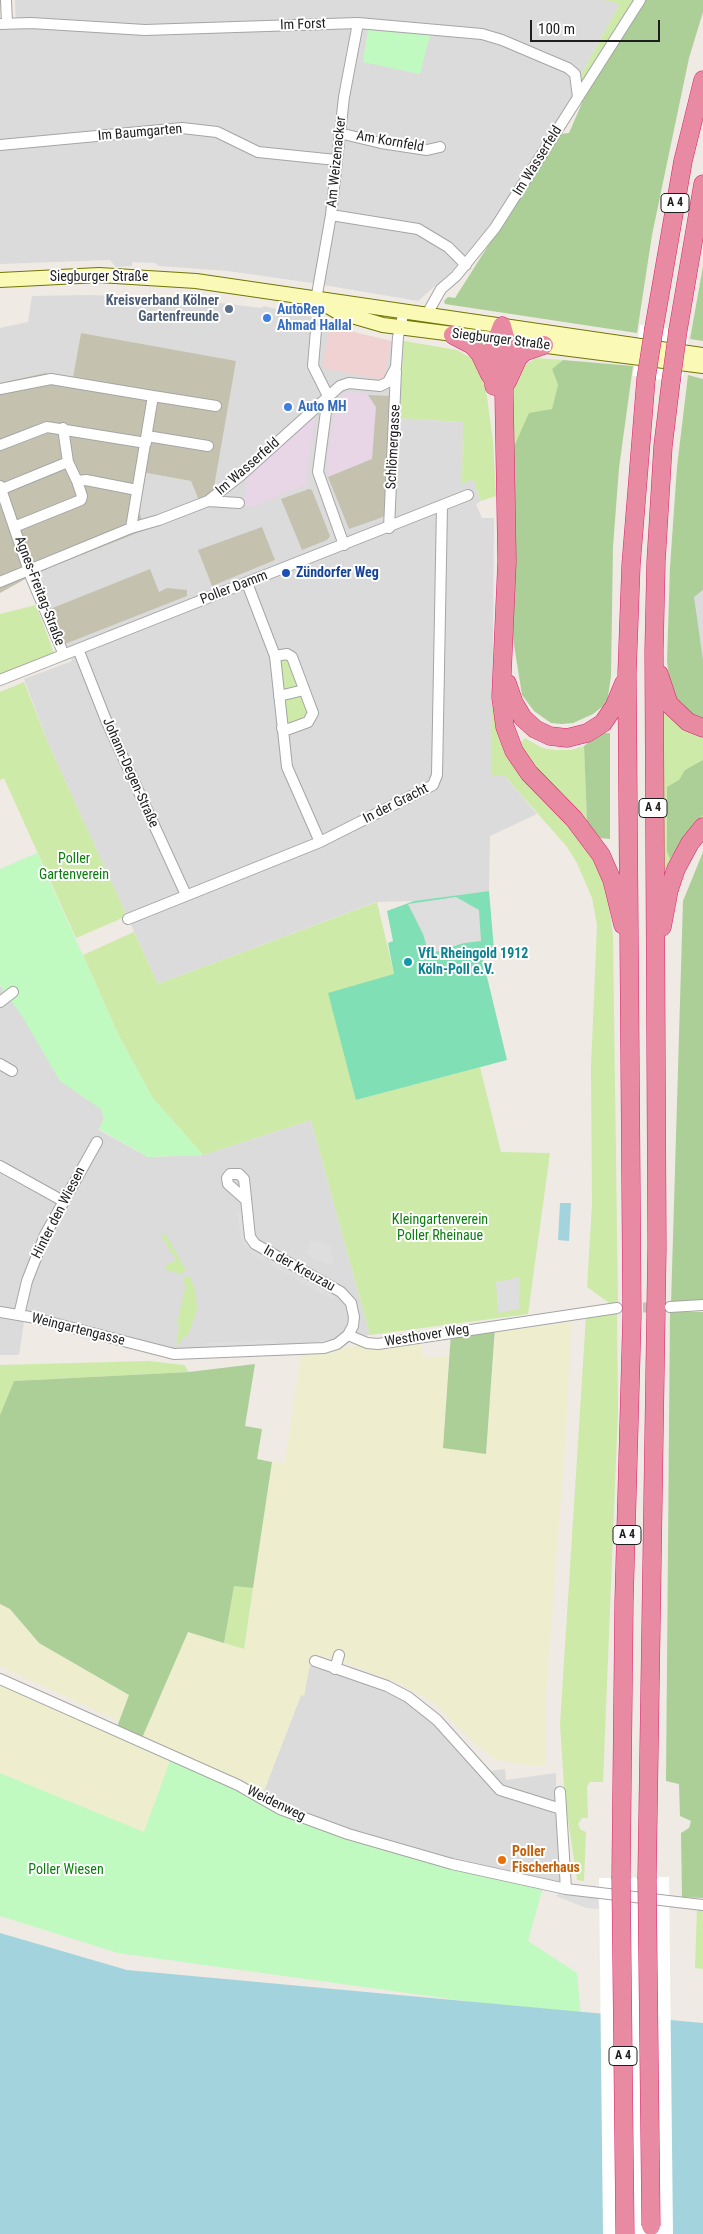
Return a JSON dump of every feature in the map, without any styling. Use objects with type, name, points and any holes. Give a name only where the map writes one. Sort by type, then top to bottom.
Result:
[{"type":"highway","name":"A 4","points":[[625,2234],[621,1877],[624,1602],[632,1316],[627,673],[633,535],[646,379],[683,161],[703,80]]},
{"type":"highway","name":"A 4","points":[[652,2234],[647,1877],[657,1247],[654,964],[654,651],[656,562],[663,446],[671,381],[703,184]]},
{"type":"highway","points":[[453,335],[472,345],[480,354],[499,388]]},
{"type":"highway","points":[[501,336],[499,388],[504,421],[507,561],[502,704],[505,727],[514,751],[529,773],[574,818],[601,855],[612,880],[630,954]]},
{"type":"highway","points":[[499,388],[518,358],[524,352],[544,345]]},
{"type":"highway","points":[[654,651],[663,692],[669,704],[688,722],[703,728]]},
{"type":"highway","points":[[503,672],[514,703],[523,718],[535,729],[550,736],[567,738],[588,733],[603,723],[614,708],[627,673]]},
{"type":"highway","points":[[654,964],[669,890],[690,843],[703,827]]},
{"type":"main road","name":"Siegburger Straße","points":[[0,280],[99,275],[160,277],[225,284],[316,300],[335,300],[427,314],[501,336],[544,345],[696,365]]},
{"type":"main road","name":"Siegburger Straße","points":[[316,300],[338,312],[379,324],[453,335],[501,336],[703,355]]},
{"type":"street","points":[[4,24],[6,0]]},
{"type":"street","name":"Im Wasserfeld","points":[[427,314],[441,289],[466,265],[495,228],[640,0]]},
{"type":"street","name":"Im Forst","points":[[4,24],[145,30],[358,23],[482,34],[502,40],[568,68],[574,74],[578,97]]},
{"type":"street","name":"Am Weizenacker","points":[[316,300],[331,215],[339,133],[358,23]]},
{"type":"street","name":"Im Baumgarten","points":[[0,145],[182,128],[216,132],[258,152],[336,160]]},
{"type":"street","name":"Am Kornfeld","points":[[339,133],[381,143],[428,150],[440,147]]},
{"type":"street","points":[[331,215],[418,229],[448,247],[466,265]]},
{"type":"street","points":[[396,367],[400,327],[404,310]]},
{"type":"street","points":[[316,330],[313,366],[328,396],[318,472],[344,545]]},
{"type":"street","name":"Im Wasserfeld","points":[[0,582],[131,528],[159,520],[208,500],[240,476],[328,396],[345,384],[384,385],[392,378],[396,367]]},
{"type":"street","name":"Schlömergasse","points":[[388,528],[396,367]]},
{"type":"street","points":[[0,389],[51,379],[216,406]]},
{"type":"street","points":[[131,528],[153,396]]},
{"type":"street","points":[[0,446],[47,427],[208,446]]},
{"type":"street","points":[[63,428],[64,464],[76,481],[95,482],[137,490]]},
{"type":"street","name":"Agnes-Freitag-Straße","points":[[64,464],[0,488],[29,570],[64,655]]},
{"type":"street","name":"Agnes-Freitag-Straße","points":[[14,527],[73,504],[81,498],[76,481]]},
{"type":"street","name":"Poller Damm","points":[[0,680],[468,496]]},
{"type":"street","points":[[208,500],[239,503]]},
{"type":"street","name":"In der Gracht","points":[[128,919],[320,842],[426,789],[436,780],[442,506]]},
{"type":"street","points":[[248,583],[275,656],[287,767],[320,842]]},
{"type":"street","name":"Johann-Degen-Straße","points":[[78,649],[106,720],[186,895]]},
{"type":"street","points":[[275,656],[287,654],[292,657],[313,713],[308,722],[289,729],[282,728]]},
{"type":"street","points":[[279,696],[304,690]]},
{"type":"street","points":[[0,1002],[13,992]]},
{"type":"street","points":[[0,1064],[12,1071]]},
{"type":"street","name":"Hinter den Wiesen","points":[[19,1315],[33,1264],[63,1201],[97,1142]]},
{"type":"street","points":[[0,1166],[63,1201]]},
{"type":"street","name":"In der Kreuzau","points":[[246,1200],[250,1237],[255,1244],[341,1292],[347,1298],[354,1317],[348,1335]]},
{"type":"street","points":[[670,1307],[703,1305]]},
{"type":"street","name":"Westhover Weg","points":[[348,1335],[367,1343],[378,1344],[617,1308]]},
{"type":"street","name":"Weingartengasse","points":[[0,1312],[19,1315],[154,1350],[192,1355],[324,1348],[337,1344],[348,1335]]},
{"type":"street","points":[[335,1669],[339,1655]]},
{"type":"street","points":[[315,1661],[387,1686],[414,1701],[437,1720],[500,1790],[561,1809]]},
{"type":"street","name":"Weidenweg","points":[[0,1679],[238,1785],[280,1809],[318,1824],[452,1864],[566,1889],[703,1905]]},
{"type":"street","points":[[560,1792],[566,1889]]},
{"type":"shaded area","points":[[15,0],[605,0],[620,4],[583,71],[580,79],[584,82],[504,208],[452,271],[418,301],[312,283],[228,271],[159,266],[155,263],[132,262],[132,266],[116,267],[110,260],[0,264],[0,29],[16,28]]},
{"type":"shaded area","points":[[91,295],[187,299],[262,308],[263,306],[310,316],[330,326],[352,333],[391,341],[404,341],[399,418],[463,422],[462,483],[473,479],[481,501],[476,504],[482,518],[494,518],[492,775],[504,775],[537,814],[490,836],[489,891],[414,901],[376,902],[158,984],[48,743],[24,679],[72,661],[36,573],[145,530],[139,511],[145,473],[191,481],[199,501],[211,504],[81,334],[73,377],[45,373],[0,383],[0,328],[28,322],[32,296]]},
{"type":"shaded area","points":[[330,326],[391,341],[384,380],[322,368]]},
{"type":"shaded area","points":[[81,333],[236,361],[211,504],[199,501],[191,481],[146,473],[139,511],[145,530],[36,573],[0,593],[0,383],[45,373],[73,377]]},
{"type":"shaded area","points":[[348,391],[367,394],[376,407],[372,459],[328,477],[327,458],[337,398]]},
{"type":"shaded area","points":[[368,395],[390,396],[385,513],[383,517],[349,529],[328,477],[372,459],[376,407]]},
{"type":"shaded area","points":[[317,408],[306,474],[308,484],[252,507],[243,505],[249,474]]},
{"type":"shaded area","points":[[309,489],[312,490],[330,536],[327,540],[302,550],[281,499]]},
{"type":"shaded area","points":[[262,527],[275,560],[212,586],[198,550]]},
{"type":"shaded area","points":[[150,569],[159,592],[167,588],[187,590],[187,596],[65,644],[50,609]]},
{"type":"shaded area","points":[[703,590],[703,660],[693,597]]},
{"type":"shaded area","points":[[456,897],[479,910],[481,941],[464,943],[429,954],[423,934],[408,904]]},
{"type":"shaded area","points":[[0,985],[80,1095],[101,1108],[104,1118],[99,1130],[148,1157],[203,1155],[311,1120],[370,1335],[264,1349],[154,1352],[24,1322],[19,1355],[0,1355]]},
{"type":"shaded area","points":[[244,1210],[246,1234],[266,1255],[263,1261],[247,1250],[241,1241],[237,1212]]},
{"type":"shaded area","points":[[311,1240],[331,1245],[330,1252],[335,1262],[329,1265],[311,1258],[312,1255],[307,1254]]},
{"type":"shaded area","points":[[272,1258],[336,1294],[333,1300],[269,1264]]},
{"type":"shaded area","points":[[520,1277],[519,1309],[498,1313],[496,1282]]},
{"type":"shaded area","points":[[276,1339],[276,1346],[204,1350],[204,1343]]},
{"type":"shaded area","points":[[309,1666],[345,1674],[404,1700],[422,1711],[480,1772],[505,1769],[506,1780],[556,1773],[557,1817],[564,1879],[559,1882],[451,1860],[326,1824],[262,1796],[301,1695],[304,1695]]},
{"type":"shaded area","points":[[560,1892],[598,1898],[599,1909],[586,1908],[556,1896]]},
{"type":"green space","points":[[605,0],[635,0],[584,82],[580,79],[583,71],[620,4]]},
{"type":"green space","points":[[646,0],[703,0],[703,12],[689,58],[652,235],[637,333],[445,304],[444,301],[448,297],[455,298],[559,134],[569,133],[582,103],[583,95]]},
{"type":"green space","points":[[368,30],[430,35],[420,74],[363,62]]},
{"type":"green space","points":[[703,266],[703,341],[690,339]]},
{"type":"green space","points":[[404,341],[457,350],[474,360],[484,375],[493,441],[496,496],[481,501],[473,479],[462,484],[463,422],[399,418]]},
{"type":"green space","points":[[536,358],[563,360],[552,369],[558,385],[555,400],[552,409],[513,449],[514,382],[520,362],[525,365]]},
{"type":"green space","points":[[563,360],[633,366],[619,468],[613,547],[611,676],[607,703],[593,714],[573,723],[562,724],[551,723],[534,711],[522,695],[512,632],[513,449],[529,413],[552,409],[558,385],[552,369]]},
{"type":"green space","points":[[688,375],[703,379],[703,590],[694,597],[703,660],[703,719],[698,719],[677,702],[670,685],[667,661],[670,567],[677,467]]},
{"type":"green space","points":[[36,605],[54,653],[0,677],[0,614]]},
{"type":"green space","points":[[287,658],[298,684],[296,688],[287,691],[283,689],[280,659]]},
{"type":"green space","name":"Poller Gartenverein","points":[[24,682],[48,743],[127,916],[76,938],[4,778],[0,780],[0,692]]},
{"type":"green space","points":[[298,695],[302,696],[309,712],[307,718],[291,725],[287,724],[284,700]]},
{"type":"green space","points":[[492,706],[563,816],[592,853],[608,898],[613,936],[618,1305],[612,1305],[587,1287],[592,1205],[591,1067],[597,925],[592,898],[577,863],[567,847],[504,775],[491,775]]},
{"type":"green space","points":[[662,708],[703,733],[703,818],[663,882]]},
{"type":"green space","points":[[600,733],[610,733],[610,839],[598,838],[587,822],[584,746]]},
{"type":"green space","points":[[525,738],[542,748],[555,750],[571,750],[584,746],[587,822],[531,765],[519,744]]},
{"type":"green space","points":[[703,760],[703,815],[692,826],[670,859],[667,851],[667,787],[679,780],[685,770]]},
{"type":"green space","points":[[703,852],[703,1302],[671,1304],[683,901]]},
{"type":"green space","points":[[37,853],[119,1036],[152,1097],[203,1155],[148,1157],[99,1129],[104,1118],[101,1109],[60,1081],[22,1016],[0,985],[0,869]]},
{"type":"green space","points":[[489,891],[494,949],[481,952],[507,1060],[356,1100],[328,993],[394,974],[388,943],[393,941],[387,911],[414,901]]},
{"type":"green space","name":"Kleingartenverein Poller Rheinaue","points":[[377,902],[394,974],[356,1100],[480,1067],[501,1152],[550,1153],[528,1314],[370,1335],[311,1120],[203,1155],[152,1097],[119,1036],[83,955],[134,932],[158,984]]},
{"type":"green space","points":[[165,1233],[186,1270],[182,1274],[166,1270],[166,1265],[176,1260],[161,1236]]},
{"type":"green space","points":[[190,1276],[196,1292],[197,1310],[189,1333],[176,1345],[179,1327],[177,1323],[186,1285],[183,1283],[183,1278]]},
{"type":"green space","points":[[617,1312],[618,1411],[603,1782],[590,1782],[587,1786],[588,1818],[582,1818],[578,1824],[580,1829],[586,1832],[584,1881],[577,1880],[565,1800],[560,1725],[586,1316]]},
{"type":"green space","points":[[670,1312],[703,1312],[703,1898],[682,1897],[681,1833],[689,1828],[691,1821],[680,1816],[679,1784],[666,1781]]},
{"type":"green space","points":[[571,1322],[566,1432],[545,1708],[545,1766],[516,1764],[494,1758],[474,1743],[434,1703],[401,1684],[340,1661],[312,1654],[304,1696],[301,1695],[262,1796],[142,1738],[188,1632],[244,1648],[272,1462],[285,1463],[301,1355],[331,1353],[341,1348],[358,1346],[367,1348],[421,1340],[423,1358],[449,1356],[443,1447],[486,1454],[495,1332]]},
{"type":"green space","points":[[495,1327],[486,1454],[443,1448],[451,1333]]},
{"type":"green space","points":[[149,1361],[184,1365],[189,1372],[14,1381],[0,1415],[0,1365]]},
{"type":"green space","points":[[255,1364],[245,1426],[262,1429],[257,1459],[272,1462],[253,1588],[234,1586],[224,1643],[188,1632],[142,1738],[117,1727],[129,1695],[39,1643],[10,1609],[0,1604],[0,1415],[14,1381],[189,1372]]},
{"type":"green space","points":[[234,1585],[253,1588],[244,1649],[224,1643]]},
{"type":"green space","points":[[0,1604],[10,1609],[39,1643],[129,1695],[119,1721],[0,1666]]},
{"type":"green space","points":[[0,1682],[171,1758],[144,1833],[0,1773]]},
{"type":"green space","name":"Poller Wiesen","points":[[171,1758],[240,1789],[285,1815],[543,1887],[528,1941],[577,1973],[581,2017],[118,1953],[0,1916],[0,1773],[144,1832]]},
{"type":"green space","points":[[697,1908],[703,1908],[703,1969],[695,1968]]},
{"type":"water","points":[[560,1203],[571,1203],[569,1241],[558,1240]]},
{"type":"water","points":[[0,1933],[127,1970],[703,2023],[703,2234],[0,2234]]},
{"type":"pier","points":[[640,325],[689,331],[682,383],[633,376]]},
{"type":"pier","points":[[669,1877],[673,2234],[603,2234],[599,1878]]},
{"type":"tunnel","points":[[628,1308],[661,1307]]},
{"type":"place","name":"Kreisverband Kölner Gartenfreunde","points":[[229,309]]},
{"type":"place","name":"AutoRep Ahmad Hallal","points":[[267,318]]},
{"type":"place","name":"Auto MH","points":[[288,407]]},
{"type":"place","name":"Zündorfer Weg","points":[[286,573]]},
{"type":"place","name":"VfL Rheingold 1912 Köln-Poll e.V.","points":[[408,962]]},
{"type":"place","name":"Poller Fischerhaus","points":[[502,1860]]}]
